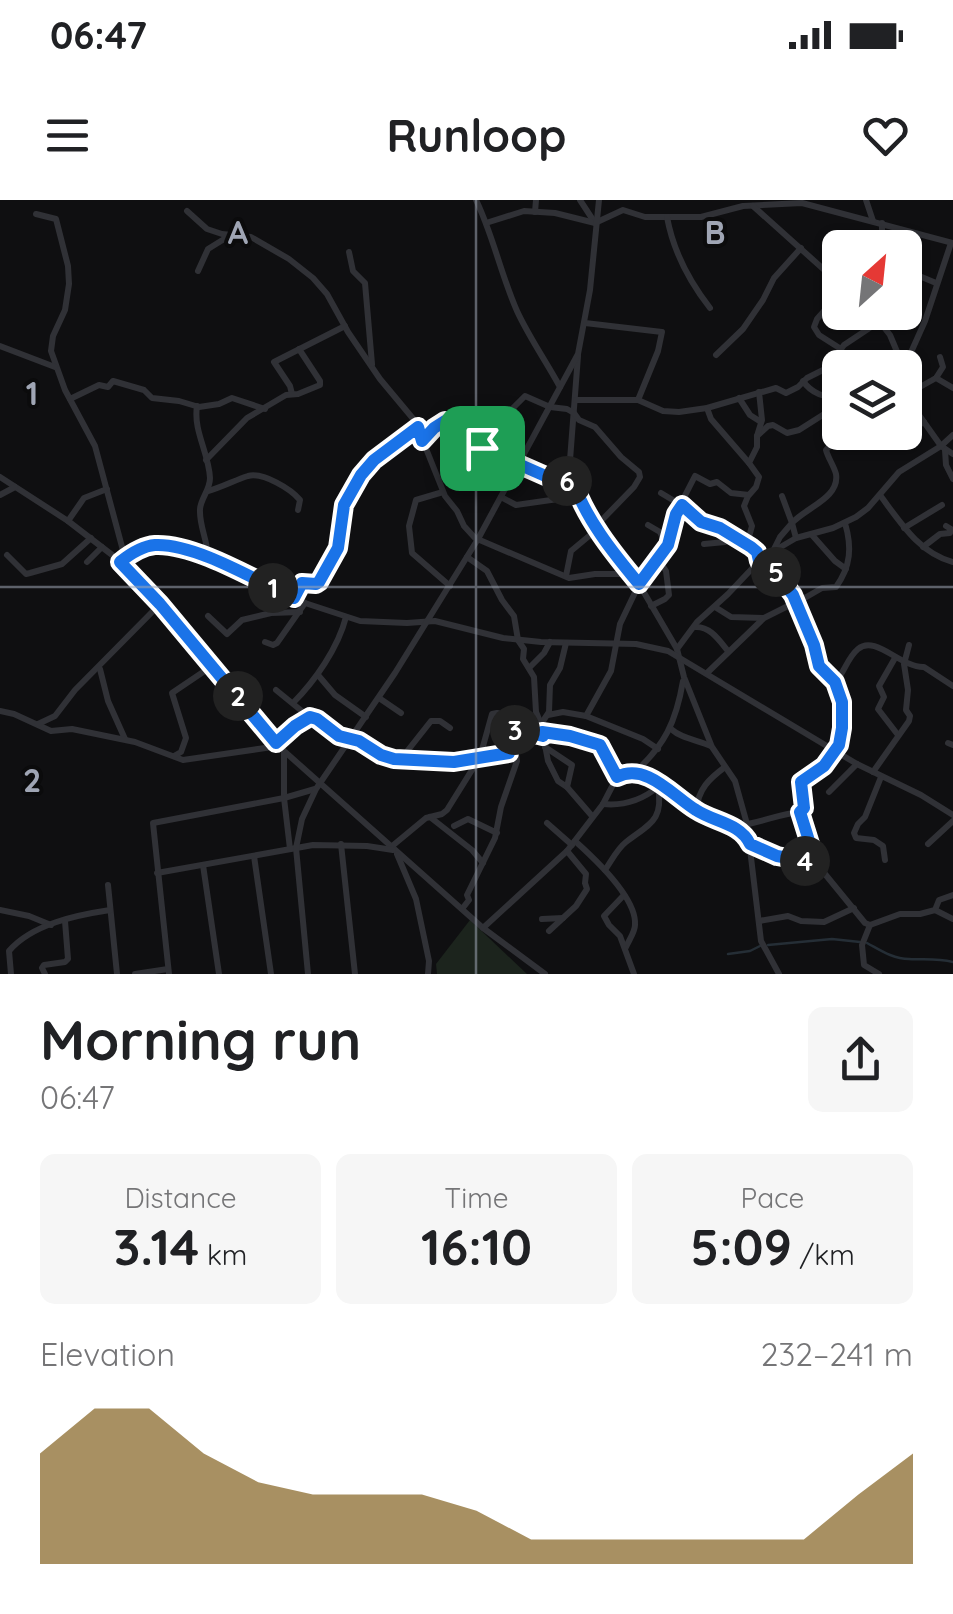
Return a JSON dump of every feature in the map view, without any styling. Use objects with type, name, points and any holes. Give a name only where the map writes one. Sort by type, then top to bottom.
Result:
[{"type":"street","points":[[476,200],[516,308],[560,388]]},
{"type":"street","points":[[535,212],[536,200]]},
{"type":"street","points":[[580,200],[596,222]]},
{"type":"street","points":[[599,200],[578,354],[570,460],[573,480],[579,496],[639,584],[678,653],[712,747],[740,791],[761,941],[779,974]]},
{"type":"street","points":[[724,200],[724,212]]},
{"type":"street","points":[[866,200],[879,230]]},
{"type":"street","points":[[486,224],[519,211],[554,212],[596,222],[623,210],[645,216],[700,216],[749,204],[791,202],[839,209],[952,243],[922,328]]},
{"type":"street","points":[[749,204],[822,267]]},
{"type":"street","points":[[187,211],[207,230],[250,237],[307,271],[418,427],[443,492],[464,526],[478,539],[566,576],[631,574]]},
{"type":"street","points":[[36,214],[56,220],[68,269],[66,307],[51,344],[56,368],[95,446],[122,560]]},
{"type":"street","points":[[667,217],[681,263],[710,308]]},
{"type":"street","points":[[198,271],[208,249],[230,235]]},
{"type":"street","points":[[716,355],[743,329],[774,278],[801,248]]},
{"type":"street","points":[[349,252],[353,271],[364,283],[372,365]]},
{"type":"street","points":[[922,277],[936,283]]},
{"type":"street","points":[[822,313],[814,327],[819,335],[842,349]]},
{"type":"street","points":[[585,323],[661,331],[658,351],[638,400]]},
{"type":"street","points":[[292,394],[274,362],[345,326]]},
{"type":"street","points":[[576,400],[638,400],[666,412],[706,408],[776,388],[786,393],[827,368],[842,349],[868,330]]},
{"type":"street","points":[[886,330],[904,368],[921,330]]},
{"type":"street","points":[[0,346],[56,368]]},
{"type":"street","points":[[206,460],[247,418],[286,395],[305,392],[320,383],[299,349]]},
{"type":"street","points":[[293,849],[318,787],[450,586],[578,354]]},
{"type":"street","points":[[922,386],[936,378],[942,368],[940,357]]},
{"type":"street","points":[[936,378],[953,387]]},
{"type":"street","points":[[70,399],[99,385],[108,387],[113,381],[144,390],[152,398],[197,406],[232,398],[264,408]]},
{"type":"street","points":[[802,381],[810,392],[822,395]]},
{"type":"street","points":[[749,463],[761,422],[758,392]]},
{"type":"street","points":[[422,441],[443,422],[469,428],[501,409],[512,409],[524,396],[574,413],[579,420],[598,429],[640,475],[598,527],[571,550],[566,576]]},
{"type":"street","points":[[739,398],[750,415],[761,422]]},
{"type":"street","points":[[197,406],[194,410],[198,433],[210,478],[200,511],[208,558]]},
{"type":"street","points":[[706,408],[759,477],[744,506],[752,526],[747,545]]},
{"type":"street","points":[[757,436],[774,425],[788,434],[795,432],[822,416]]},
{"type":"street","points":[[922,419],[946,450]]},
{"type":"street","points":[[294,598],[302,583],[319,582],[338,548],[344,505],[370,462],[418,427]]},
{"type":"street","points":[[469,428],[479,445],[518,465],[552,479],[573,480]]},
{"type":"street","points":[[953,435],[946,450],[946,465],[953,479]]},
{"type":"street","points":[[774,550],[792,523],[831,493],[836,474],[826,450]]},
{"type":"street","points":[[678,653],[693,627],[774,550],[796,538],[844,523],[868,508],[891,478],[908,464],[946,450]]},
{"type":"street","points":[[0,476],[122,560],[318,787],[482,928],[544,974]]},
{"type":"street","points":[[207,491],[248,476],[260,476],[300,498],[298,510]]},
{"type":"street","points":[[586,716],[610,671],[620,624],[639,584],[670,542],[676,514],[697,476],[710,484],[717,482],[731,493],[749,495]]},
{"type":"street","points":[[0,494],[15,487]]},
{"type":"street","points":[[68,522],[84,498],[107,489]]},
{"type":"street","points":[[443,492],[416,500],[409,531],[415,557],[450,586]]},
{"type":"street","points":[[662,493],[701,522],[720,528],[747,545],[774,570],[796,602],[819,666],[835,682],[842,702],[841,739],[835,751],[824,766],[801,782],[804,808],[732,826]]},
{"type":"street","points":[[880,495],[923,547],[953,562]]},
{"type":"street","points":[[501,497],[516,505],[579,496]]},
{"type":"street","points":[[782,496],[796,538]]},
{"type":"street","points":[[904,528],[942,505]]},
{"type":"street","points":[[923,547],[940,534],[947,522]]},
{"type":"street","points":[[707,673],[764,618],[822,588],[836,587],[850,562],[844,523]]},
{"type":"street","points":[[648,524],[660,532],[665,549]]},
{"type":"street","points":[[812,534],[846,569]]},
{"type":"street","points":[[704,544],[725,542],[730,535]]},
{"type":"street","points":[[6,554],[30,574],[58,566],[91,538]]},
{"type":"street","points":[[122,560],[154,545],[191,552],[346,618],[442,622],[478,634],[518,640],[617,643],[678,653],[835,751],[953,816],[928,844]]},
{"type":"street","points":[[86,562],[102,547]]},
{"type":"street","points":[[467,557],[490,574],[514,616],[524,661],[534,677],[537,716],[548,761],[555,776],[592,816]]},
{"type":"street","points":[[651,606],[669,594],[666,570],[659,560]]},
{"type":"street","points":[[265,642],[277,643],[305,603]]},
{"type":"street","points":[[38,724],[54,716],[160,604]]},
{"type":"street","points":[[714,607],[731,616],[764,618]]},
{"type":"street","points":[[208,616],[227,634],[238,621],[271,613],[300,612]]},
{"type":"street","points":[[293,703],[318,675],[346,618]]},
{"type":"street","points":[[693,627],[708,630],[728,651]]},
{"type":"street","points":[[530,668],[550,642]]},
{"type":"street","points":[[542,731],[550,685],[560,668],[566,643]]},
{"type":"street","points":[[835,682],[840,680],[855,652],[865,645],[877,646],[904,664],[924,667],[953,686]]},
{"type":"street","points":[[873,772],[910,716],[906,710],[908,685],[904,664],[908,646]]},
{"type":"street","points":[[895,658],[879,686],[884,697],[878,709],[898,735]]},
{"type":"street","points":[[173,757],[181,752],[186,738],[172,692],[212,666]]},
{"type":"street","points":[[100,668],[124,740]]},
{"type":"street","points":[[908,685],[918,668]]},
{"type":"street","points":[[318,675],[335,695],[366,716]]},
{"type":"street","points":[[634,773],[658,749],[670,729],[684,677]]},
{"type":"street","points":[[276,690],[339,736],[351,738],[381,755],[400,760],[454,762],[510,752]]},
{"type":"street","points":[[378,698],[401,712]]},
{"type":"street","points":[[0,711],[50,730],[72,729],[124,740],[191,760],[280,747],[302,720],[313,717]]},
{"type":"street","points":[[394,850],[429,816],[446,810],[480,756],[492,714],[506,715],[510,752],[517,759],[500,807],[497,832],[462,909]]},
{"type":"street","points":[[548,714],[586,716],[658,749]]},
{"type":"street","points":[[400,760],[431,722],[450,728]]},
{"type":"street","points":[[510,728],[598,744],[617,777]]},
{"type":"street","points":[[670,729],[712,747]]},
{"type":"street","points":[[544,746],[572,764],[566,787]]},
{"type":"street","points":[[280,747],[308,974]]},
{"type":"street","points":[[829,792],[857,764]]},
{"type":"street","points":[[697,811],[700,793],[725,767]]},
{"type":"street","points":[[482,928],[571,846],[603,804],[617,777],[624,774],[650,778],[697,811],[732,826],[749,842],[777,856],[816,863]]},
{"type":"street","points":[[881,777],[854,834],[883,846],[886,860]]},
{"type":"street","points":[[603,804],[633,801],[659,786]]},
{"type":"street","points":[[606,870],[625,842],[656,819],[659,786]]},
{"type":"street","points":[[135,974],[168,972],[154,821],[284,798],[318,787]]},
{"type":"street","points":[[800,812],[816,863],[865,923],[935,910],[953,918]]},
{"type":"street","points":[[429,816],[472,850],[482,863]]},
{"type":"street","points":[[454,826],[468,818],[497,832]]},
{"type":"street","points":[[547,823],[571,846],[606,870],[631,904],[636,925],[626,947]]},
{"type":"street","points":[[157,873],[314,844],[394,850]]},
{"type":"street","points":[[341,844],[355,974]]},
{"type":"street","points":[[549,931],[587,890],[586,874],[571,846]]},
{"type":"street","points":[[394,850],[416,899],[430,960],[428,974]]},
{"type":"street","points":[[254,856],[271,974]]},
{"type":"street","points":[[204,864],[218,974]]},
{"type":"street","points":[[108,885],[117,974]]},
{"type":"street","points":[[624,895],[604,918],[626,947],[634,974]]},
{"type":"street","points":[[935,910],[938,900],[953,896]]},
{"type":"street","points":[[759,922],[788,916],[820,922],[854,908]]},
{"type":"street","points":[[0,910],[52,925]]},
{"type":"street","points":[[11,974],[11,947],[28,935],[81,914],[110,910]]},
{"type":"street","points":[[542,919],[564,918]]},
{"type":"street","points":[[45,974],[44,965],[68,958],[65,921]]},
{"type":"street","points":[[870,925],[862,945],[864,965],[879,974]]},
{"type":"shaded area","points":[[470,920],[527,974],[437,974],[436,964]]},
{"type":"waterway","points":[[768,945],[832,939],[860,942]]},
{"type":"waterway","points":[[867,943],[898,957],[953,962]]},
{"type":"waterway","points":[[728,954],[760,946]]},
{"type":"route","points":[[445,421],[469,428],[482,448],[532,472],[573,480],[598,527],[639,584],[668,545],[682,505],[701,522],[720,528],[751,547],[759,561],[762,558],[774,570],[793,595],[819,666],[835,682],[842,702],[841,739],[836,752],[800,785],[804,808],[800,812],[816,863],[766,853],[750,844],[740,831],[697,811],[650,778],[634,773],[617,777],[600,745],[570,736],[542,732],[543,736],[510,728],[509,753],[454,762],[417,762],[381,755],[359,741],[339,736],[310,717],[276,743],[120,562],[144,547],[164,546],[208,558],[294,598],[302,583],[319,582],[338,548],[344,505],[374,460],[418,427],[422,441],[445,421]]}]
